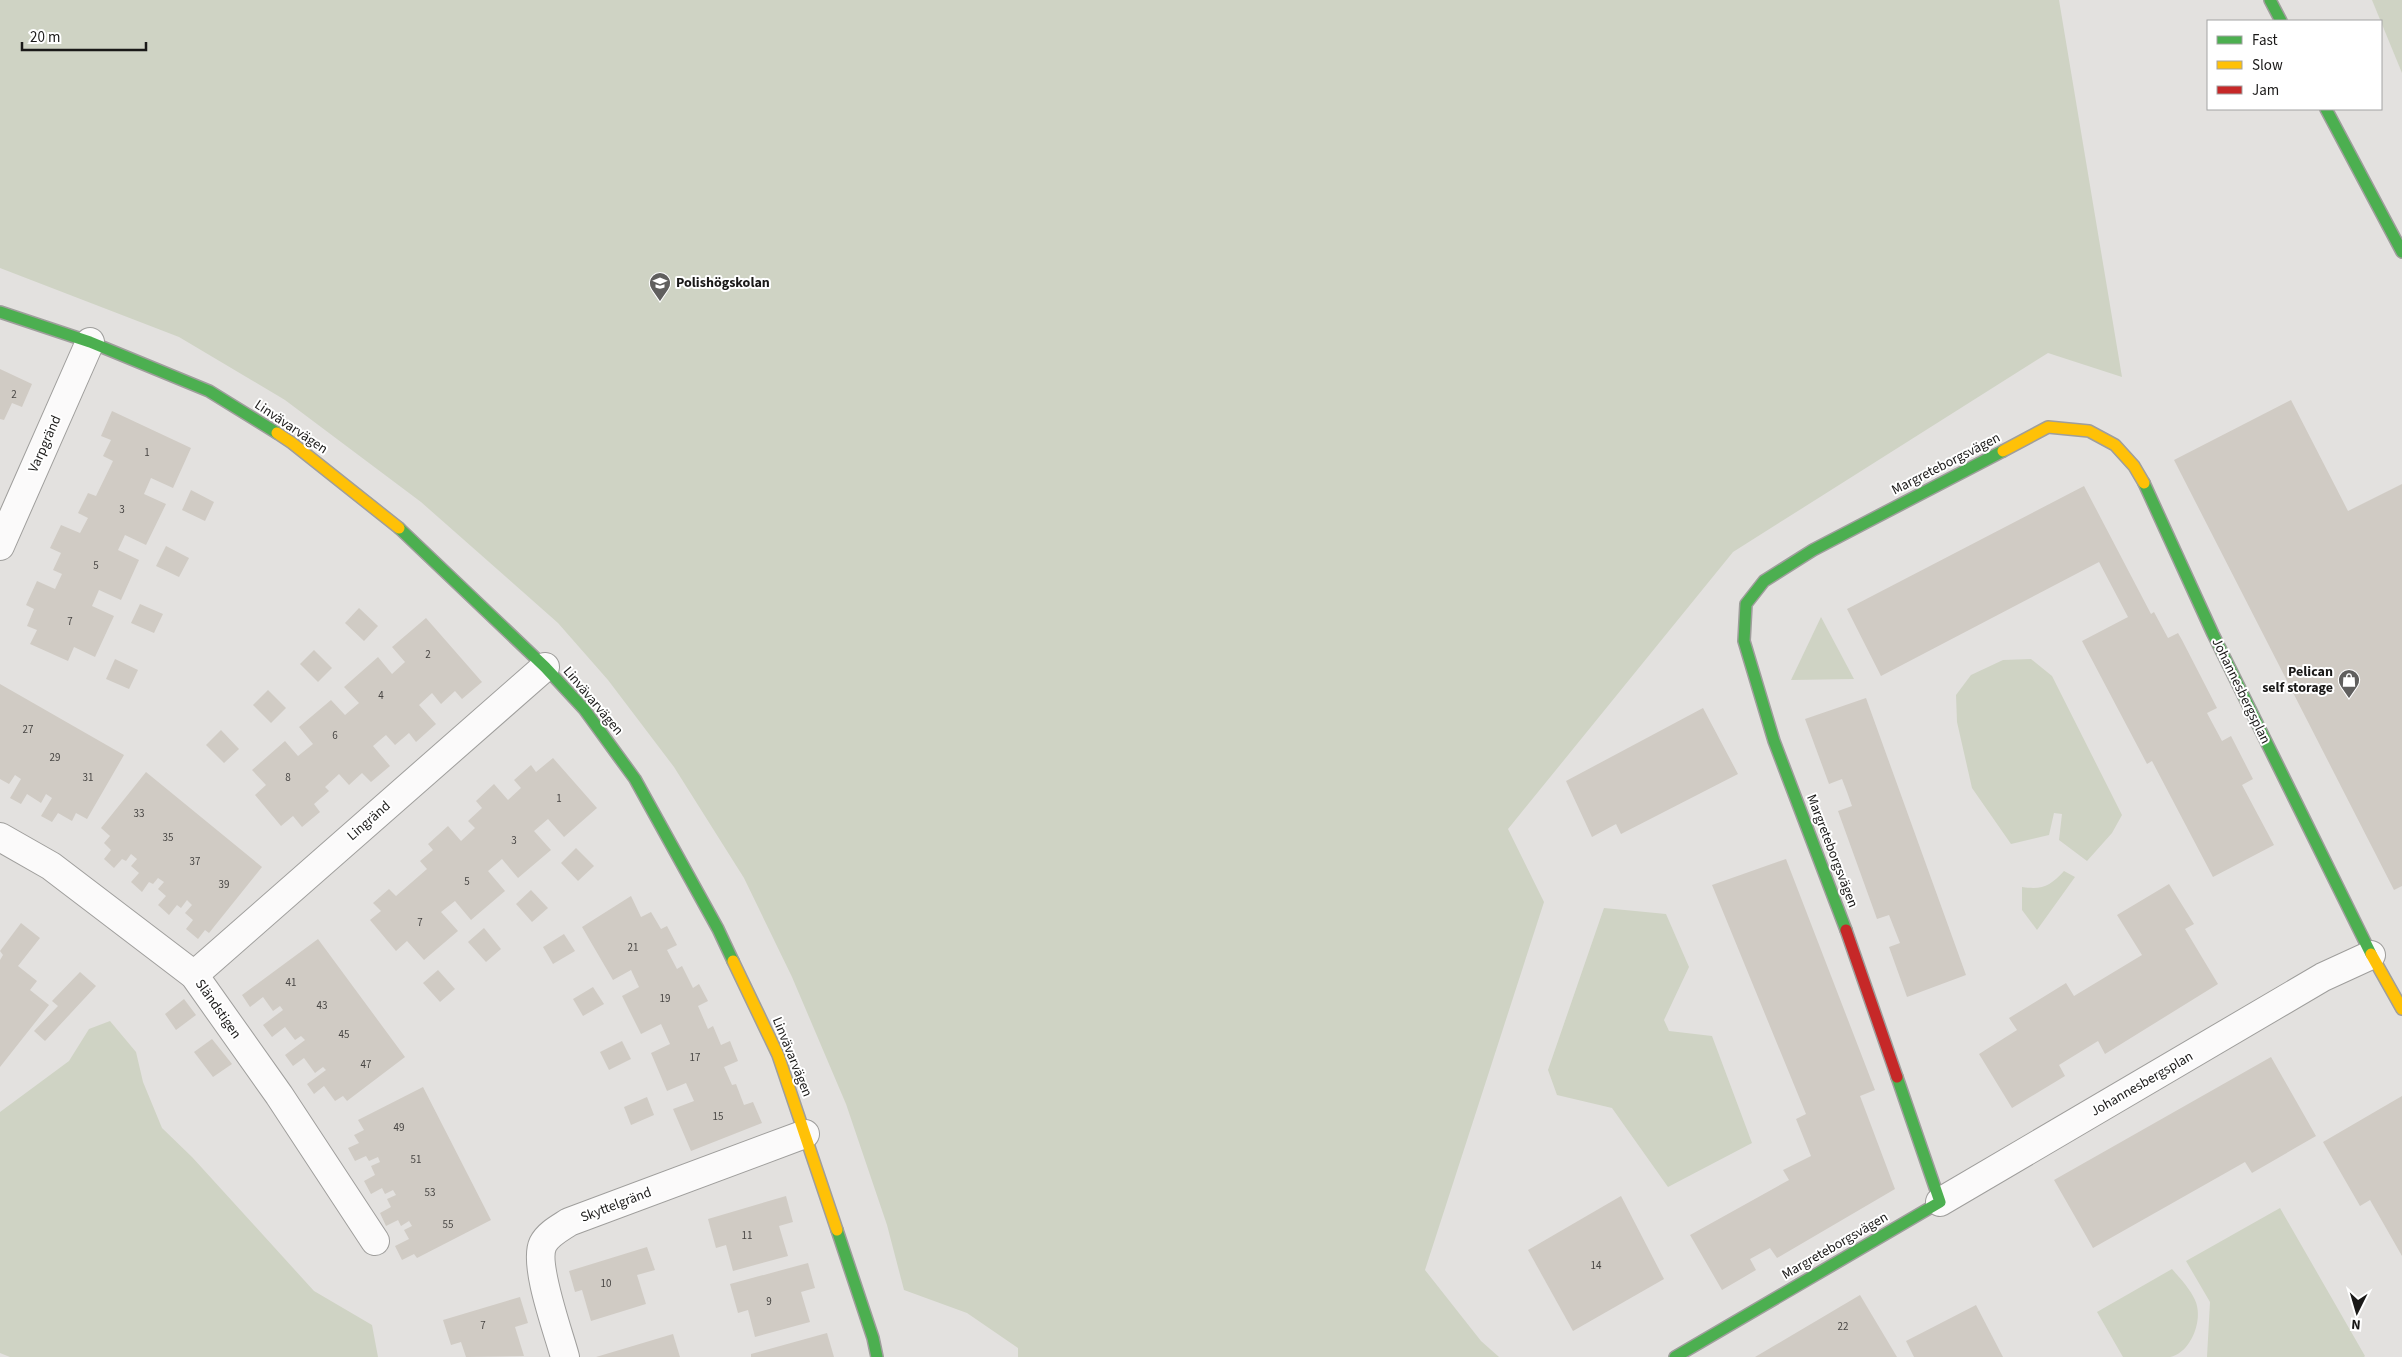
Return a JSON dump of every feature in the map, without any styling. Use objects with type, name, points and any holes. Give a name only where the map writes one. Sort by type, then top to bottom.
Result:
[{"type":"street","points":[[2270,0],[2280,20]]},
{"type":"street","points":[[2327,110],[2402,252]]},
{"type":"street","name":"Linvävarvägen","points":[[0,312],[90,342],[209,391],[292,443],[387,517],[545,667],[584,708],[635,779],[714,920],[778,1055],[873,1338],[877,1357]]},
{"type":"street","name":"Varpgränd","points":[[0,546],[90,342]]},
{"type":"street","name":"Margreteborgsvägen","points":[[1675,1357],[1940,1202],[1858,961],[1774,741],[1744,641],[1746,604],[1764,580],[1813,550],[2048,427],[2077,428],[2103,434]]},
{"type":"street","name":"Johannesbergsplan","points":[[2103,434],[2123,452],[2140,475],[2190,588],[2371,955],[2402,1009]]},
{"type":"street","name":"Lingränd","points":[[194,975],[545,667]]},
{"type":"street","name":"Sländstigen","points":[[0,837],[51,866],[194,975],[279,1096],[375,1240]]},
{"type":"street","name":"Johannesbergsplan","points":[[1940,1202],[2323,977],[2371,955]]},
{"type":"street","name":"Skyttelgränd","points":[[565,1357],[540,1261],[543,1244],[554,1231],[569,1222],[805,1134]]},
{"type":"green space","points":[[0,0],[2059,0],[2122,377],[2048,353],[1733,552],[1508,829],[1544,902],[1425,1270],[1481,1341],[1499,1357],[1018,1357],[1018,1348],[967,1313],[904,1290],[887,1225],[846,1104],[792,977],[744,878],[674,767],[608,680],[558,623],[421,502],[285,400],[179,337],[0,268]]},
{"type":"green space","points":[[2372,0],[2402,0],[2402,73],[2382,24],[2382,20],[2380,20]]},
{"type":"green space","points":[[1821,617],[1854,679],[1791,680]]},
{"type":"green space","points":[[2031,659],[2052,676],[2122,815],[2112,833],[2087,861],[2059,840],[2062,814],[2054,813],[2049,835],[2011,844],[1972,788],[1957,722],[1956,695],[1971,675],[2003,660]]},
{"type":"green space","points":[[2064,871],[2075,877],[2037,930],[2022,910],[2022,887],[2035,888],[2046,886]]},
{"type":"green space","points":[[1604,908],[1666,914],[1689,967],[1664,1020],[1669,1031],[1712,1036],[1752,1143],[1668,1187],[1612,1108],[1557,1095],[1548,1070]]},
{"type":"green space","points":[[110,1021],[136,1052],[143,1082],[162,1128],[192,1157],[314,1291],[372,1325],[378,1357],[10,1357],[0,1353],[0,1112],[69,1061],[89,1029]]},
{"type":"green space","points":[[2280,1208],[2364,1357],[2207,1357],[2210,1302],[2186,1261]]},
{"type":"green space","points":[[2172,1269],[2185,1284],[2195,1300],[2197,1308],[2197,1325],[2190,1342],[2184,1349],[2170,1357],[2123,1357],[2097,1312]]},
{"type":"building","points":[[0,369],[32,384],[22,407],[12,403],[4,420],[0,419]]},
{"type":"building","name":"Pelican self storage","points":[[2291,400],[2348,511],[2402,484],[2402,886],[2394,890],[2174,460]]},
{"type":"building","points":[[112,411],[191,448],[173,488],[151,478],[144,494],[166,504],[146,545],[125,535],[118,550],[139,560],[121,600],[99,590],[92,606],[114,616],[95,657],[74,647],[68,661],[30,644],[37,630],[27,626],[34,609],[26,605],[37,581],[55,589],[62,574],[53,570],[61,553],[50,548],[61,525],[80,533],[88,518],[78,513],[88,493],[96,496],[113,461],[103,456],[111,440],[101,436]]},
{"type":"building","points":[[2084,486],[2151,614],[2154,612],[2168,638],[2178,633],[2217,708],[2207,713],[2222,741],[2231,736],[2253,779],[2242,785],[2274,845],[2213,877],[2152,761],[2147,764],[2082,641],[2128,617],[2099,562],[1881,676],[1847,609]]},
{"type":"building","points":[[191,490],[214,502],[205,521],[182,510]]},
{"type":"building","points":[[166,546],[189,558],[179,577],[156,566]]},
{"type":"building","points":[[140,604],[163,614],[154,633],[131,623]]},
{"type":"building","points":[[359,608],[378,626],[364,641],[345,623]]},
{"type":"building","points":[[426,618],[482,682],[462,699],[455,691],[441,704],[432,693],[419,705],[436,724],[416,742],[409,733],[395,745],[386,735],[373,746],[390,766],[371,782],[362,773],[349,785],[339,774],[325,787],[329,791],[314,804],[320,812],[302,827],[293,816],[281,826],[255,795],[266,785],[252,770],[285,741],[298,756],[313,744],[299,727],[331,700],[345,715],[359,703],[344,687],[378,657],[392,674],[405,662],[392,647]]},
{"type":"building","points":[[314,650],[332,668],[318,682],[300,664]]},
{"type":"building","points":[[115,659],[138,670],[129,689],[106,679]]},
{"type":"building","points":[[0,684],[124,755],[87,819],[76,813],[72,821],[58,813],[52,822],[41,816],[52,798],[46,794],[41,803],[27,794],[21,804],[10,798],[21,779],[15,775],[9,784],[0,779]]},
{"type":"building","points":[[268,690],[286,708],[271,723],[253,705]]},
{"type":"building","points":[[1866,698],[1966,975],[1907,997],[1889,947],[1900,943],[1889,915],[1877,919],[1838,811],[1852,806],[1847,792],[1842,779],[1829,784],[1805,719]]},
{"type":"building","points":[[1703,708],[1738,774],[1621,834],[1616,824],[1592,837],[1566,781]]},
{"type":"building","points":[[221,730],[239,749],[224,763],[206,745]]},
{"type":"building","points":[[553,758],[597,808],[564,837],[548,819],[534,831],[551,850],[518,878],[502,859],[488,871],[505,891],[471,920],[455,901],[441,912],[458,931],[424,960],[407,941],[396,951],[370,920],[381,911],[373,903],[389,889],[396,896],[427,869],[420,861],[433,850],[428,844],[448,826],[461,841],[475,828],[468,821],[482,808],[476,801],[494,784],[508,800],[521,788],[514,780],[531,765],[536,772]]},
{"type":"building","points":[[146,772],[262,867],[209,933],[205,930],[198,939],[186,929],[193,920],[185,913],[192,905],[187,900],[181,908],[177,905],[169,915],[158,905],[166,896],[158,889],[164,882],[158,878],[153,884],[149,882],[142,892],[131,882],[139,873],[131,866],[137,859],[131,854],[126,861],[122,859],[114,868],[104,859],[111,850],[104,843],[110,836],[101,828]]},
{"type":"building","points":[[576,848],[594,866],[578,881],[561,863]]},
{"type":"building","points":[[1786,859],[1875,1090],[1860,1096],[1895,1189],[1777,1258],[1770,1248],[1750,1259],[1756,1270],[1722,1290],[1690,1235],[1789,1180],[1783,1170],[1811,1156],[1796,1119],[1806,1114],[1712,885]]},
{"type":"building","points":[[2169,884],[2194,924],[2185,929],[2218,984],[2105,1054],[2098,1041],[2059,1065],[2065,1076],[2012,1108],[1979,1054],[2017,1030],[2009,1018],[2066,983],[2074,996],[2142,955],[2117,915]]},
{"type":"building","points":[[531,890],[548,908],[532,922],[516,904]]},
{"type":"building","points":[[631,896],[641,917],[651,912],[661,929],[667,926],[677,945],[667,950],[677,969],[682,966],[693,988],[699,984],[708,1001],[698,1006],[708,1029],[713,1026],[721,1045],[730,1041],[738,1061],[724,1067],[732,1085],[736,1084],[744,1105],[753,1102],[762,1123],[691,1151],[673,1109],[694,1101],[686,1083],[667,1091],[651,1053],[670,1044],[661,1024],[641,1034],[622,996],[639,987],[631,970],[613,980],[582,927]]},
{"type":"building","points":[[21,923],[40,938],[18,966],[37,981],[30,990],[49,1005],[0,1067],[0,960],[3,955],[0,951]]},
{"type":"building","points":[[484,928],[501,949],[486,962],[468,942]]},
{"type":"building","points":[[564,934],[575,951],[553,964],[543,947]]},
{"type":"building","points":[[318,939],[405,1057],[347,1101],[343,1096],[335,1101],[324,1086],[314,1094],[307,1084],[326,1070],[323,1067],[315,1073],[304,1058],[293,1066],[285,1055],[305,1040],[301,1036],[295,1040],[285,1027],[272,1037],[263,1025],[283,1010],[280,1006],[273,1011],[263,997],[250,1007],[242,995]]},
{"type":"building","points":[[438,970],[455,989],[440,1002],[423,983]]},
{"type":"building","points":[[80,972],[96,986],[45,1041],[34,1031],[58,1006],[52,1001]]},
{"type":"building","points":[[593,987],[604,1004],[583,1016],[573,999]]},
{"type":"building","points":[[184,999],[196,1015],[176,1030],[165,1014]]},
{"type":"building","points":[[212,1039],[232,1064],[213,1077],[194,1052]]},
{"type":"building","points":[[622,1041],[631,1059],[609,1070],[600,1052]]},
{"type":"building","points":[[2271,1057],[2316,1136],[2252,1173],[2245,1162],[2093,1248],[2054,1180]]},
{"type":"building","points":[[423,1087],[491,1220],[417,1258],[414,1254],[402,1260],[395,1246],[409,1239],[404,1230],[412,1226],[409,1221],[401,1226],[398,1220],[386,1226],[380,1213],[391,1207],[387,1199],[396,1195],[393,1190],[385,1194],[382,1188],[371,1194],[364,1181],[375,1175],[371,1166],[380,1162],[378,1157],[369,1161],[366,1156],[355,1161],[348,1148],[359,1143],[354,1135],[364,1130],[358,1120]]},
{"type":"building","points":[[2402,1096],[2402,1256],[2370,1200],[2360,1206],[2323,1142]]},
{"type":"building","points":[[647,1097],[654,1115],[631,1125],[624,1107]]},
{"type":"building","points":[[786,1196],[793,1222],[779,1226],[788,1256],[733,1271],[726,1245],[716,1248],[708,1219]]},
{"type":"building","points":[[1621,1196],[1664,1279],[1573,1331],[1528,1250]]},
{"type":"building","points":[[647,1247],[655,1270],[637,1275],[646,1304],[591,1321],[582,1290],[575,1292],[569,1271]]},
{"type":"building","points":[[808,1263],[815,1288],[801,1292],[810,1322],[755,1337],[748,1310],[738,1313],[730,1284]]},
{"type":"building","points":[[1860,1295],[1897,1357],[1755,1357]]},
{"type":"building","points":[[520,1297],[528,1323],[515,1327],[524,1356],[466,1357],[461,1342],[451,1345],[443,1320]]},
{"type":"building","points":[[1976,1305],[2003,1357],[1914,1357],[1906,1341]]},
{"type":"building","points":[[827,1333],[834,1357],[751,1357],[751,1354]]},
{"type":"building","points":[[673,1334],[680,1357],[596,1357]]},
{"type":"traffic: fast","points":[[2270,0],[2280,20]]},
{"type":"traffic: fast","points":[[2327,110],[2402,252]]},
{"type":"traffic: fast","points":[[0,312],[90,342],[209,391],[277,433]]},
{"type":"traffic: fast","points":[[1846,930],[1774,741],[1744,641],[1746,604],[1764,581],[1813,550],[2003,451]]},
{"type":"traffic: fast","points":[[2144,483],[2213,634],[2371,954]]},
{"type":"traffic: fast","points":[[399,528],[545,667],[584,709],[635,779],[718,929],[733,961]]},
{"type":"traffic: fast","points":[[1675,1357],[1940,1202],[1897,1077]]},
{"type":"traffic: fast","points":[[837,1230],[873,1338],[877,1357]]},
{"type":"traffic: slow","points":[[2003,451],[2048,427],[2089,431],[2115,445],[2134,466],[2144,483]]},
{"type":"traffic: slow","points":[[277,433],[399,528]]},
{"type":"traffic: slow","points":[[2371,954],[2402,1009]]},
{"type":"traffic: slow","points":[[733,961],[778,1055],[837,1230]]},
{"type":"traffic: jam","points":[[1846,930],[1897,1077]]},
{"type":"place","name":"Polishögskolan","points":[[660,302]]},
{"type":"place","name":"Pelican self storage","points":[[2349,699]]}]
